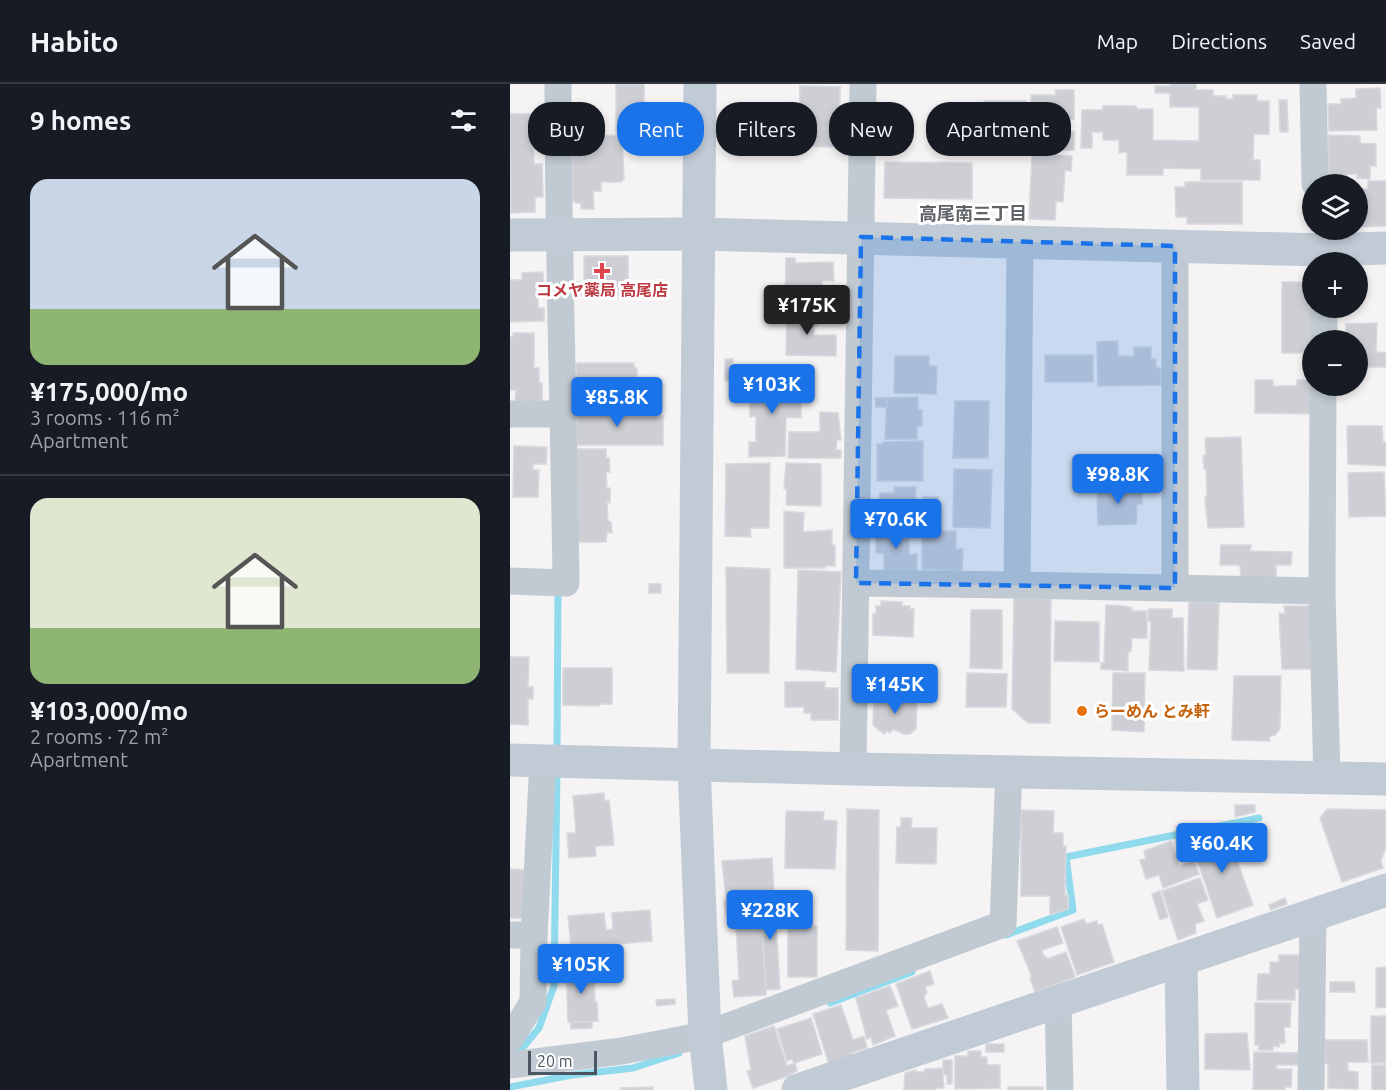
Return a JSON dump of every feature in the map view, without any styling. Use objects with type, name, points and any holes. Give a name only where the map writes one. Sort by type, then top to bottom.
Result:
[{"type":"street","points":[[510,580],[566,583],[564,414],[558,234],[558,84]]},
{"type":"street","points":[[700,84],[694,765],[710,1087]]},
{"type":"street","points":[[853,769],[863,84]]},
{"type":"street","points":[[1313,84],[1315,174]]},
{"type":"street","points":[[510,235],[698,234],[1175,246],[1386,248]]},
{"type":"street","points":[[1017,585],[1020,242]]},
{"type":"street","points":[[1175,246],[1175,588]]},
{"type":"street","points":[[1323,396],[1322,591],[1327,778]]},
{"type":"street","points":[[510,414],[564,414]]},
{"type":"street","points":[[856,583],[1322,591]]},
{"type":"street","points":[[510,760],[1386,779]]},
{"type":"street","points":[[510,1039],[533,1002],[522,935],[543,760]]},
{"type":"street","points":[[510,1065],[706,1041],[1003,924],[1009,770]]},
{"type":"street","points":[[798,1090],[833,1084],[1058,1001],[1386,890]]},
{"type":"street","points":[[1311,1090],[1313,915]]},
{"type":"street","points":[[1181,960],[1183,1090]]},
{"type":"street","points":[[1058,1001],[1060,1090]]},
{"type":"highlighted area","points":[[861,237],[1175,246],[1175,588],[856,583]]},
{"type":"building","points":[[616,84],[644,84],[644,102],[617,102],[616,134]]},
{"type":"building","points":[[1170,84],[1196,84],[1196,90],[1213,90],[1213,96],[1226,96],[1226,99],[1233,99],[1233,95],[1257,95],[1257,101],[1269,101],[1269,134],[1254,134],[1253,160],[1260,160],[1260,180],[1201,180],[1201,169],[1163,168],[1163,175],[1127,175],[1127,152],[1119,153],[1119,140],[1103,140],[1103,132],[1092,132],[1092,148],[1081,148],[1082,110],[1103,110],[1103,106],[1136,106],[1137,109],[1153,109],[1153,140],[1199,141],[1199,107],[1170,107],[1170,93],[1155,93],[1155,86],[1170,86]]},
{"type":"building","points":[[800,86],[840,87],[840,102],[829,102],[829,147],[817,146],[817,102],[800,102]]},
{"type":"building","points":[[800,86],[840,87],[840,102],[829,102],[829,147],[817,146],[817,102],[800,102]]},
{"type":"building","points":[[1380,88],[1381,108],[1376,108],[1377,130],[1329,131],[1328,104],[1341,104],[1341,99],[1356,98],[1356,89]]},
{"type":"building","points":[[1055,90],[1074,90],[1074,119],[1071,119],[1071,102],[1031,102],[1031,95],[1056,95]]},
{"type":"building","points":[[1279,100],[1287,100],[1288,132],[1280,132]]},
{"type":"building","points":[[984,101],[1026,101],[1026,102]]},
{"type":"building","points":[[510,114],[528,114],[528,156],[534,156],[534,164],[542,164],[543,197],[535,197],[535,212],[511,213]]},
{"type":"building","points":[[1071,132],[1074,132],[1074,150],[1071,150]]},
{"type":"building","points":[[605,135],[617,135],[617,156],[623,156],[624,179],[621,182],[601,182],[601,191],[593,191],[594,209],[581,209],[581,203],[573,201],[572,156],[605,156]]},
{"type":"building","points":[[1328,135],[1360,136],[1360,143],[1376,144],[1376,166],[1370,166],[1370,179],[1368,174],[1328,174]]},
{"type":"building","points":[[1032,156],[1072,156],[1071,171],[1065,170],[1063,202],[1056,201],[1055,220],[1029,219]]},
{"type":"building","points":[[885,162],[972,163],[972,199],[884,198]]},
{"type":"building","points":[[1368,181],[1386,181],[1386,226],[1368,227]]},
{"type":"building","points":[[1185,182],[1242,182],[1242,224],[1187,224],[1187,217],[1176,217],[1175,187],[1185,187]]},
{"type":"building","points":[[584,256],[628,256],[628,296],[576,296],[576,282],[584,282]]},
{"type":"building","points":[[786,258],[795,258],[795,263],[833,262],[834,281],[822,281],[822,305],[785,305]]},
{"type":"building","points":[[543,272],[544,293],[538,293],[538,308],[544,308],[544,321],[510,322],[510,280],[522,280],[522,273]]},
{"type":"building","points":[[1282,282],[1302,282],[1302,318],[1312,318],[1312,330],[1302,330],[1302,353],[1282,353]]},
{"type":"building","points":[[787,310],[817,310],[817,326],[814,326],[814,335],[836,335],[836,356],[786,355]]},
{"type":"building","points":[[1377,323],[1376,352],[1386,353],[1386,367],[1368,367],[1368,330],[1346,330],[1346,324]]},
{"type":"building","points":[[513,333],[534,333],[534,368],[539,368],[542,402],[515,401],[516,390],[510,390],[510,337],[513,337]]},
{"type":"building","points":[[1118,341],[1118,356],[1134,356],[1134,347],[1151,347],[1151,359],[1156,359],[1156,368],[1161,368],[1161,385],[1098,386],[1097,342]]},
{"type":"building","points":[[1045,355],[1093,355],[1093,382],[1045,382]]},
{"type":"building","points":[[895,356],[929,356],[929,366],[937,366],[936,394],[894,393]]},
{"type":"building","points":[[725,359],[733,359],[733,381],[725,381]]},
{"type":"building","points":[[576,363],[634,363],[634,368],[637,368],[637,387],[632,387],[632,394],[577,395]]},
{"type":"building","points":[[756,374],[786,374],[785,398],[801,398],[801,418],[786,417],[785,456],[749,457],[749,442],[756,442],[756,416],[750,417],[750,393],[756,393]]},
{"type":"building","points":[[1255,380],[1273,380],[1273,386],[1297,386],[1297,380],[1302,380],[1302,396],[1314,396],[1316,414],[1255,413]]},
{"type":"building","points":[[918,397],[918,410],[922,410],[922,426],[917,426],[917,439],[885,439],[887,398]]},
{"type":"building","points":[[875,398],[887,398],[887,407],[876,407]]},
{"type":"building","points":[[955,401],[989,401],[988,458],[953,458]]},
{"type":"building","points":[[577,407],[620,407],[620,416],[663,416],[663,445],[577,445]]},
{"type":"building","points":[[820,412],[838,413],[841,440],[837,440],[836,450],[841,450],[841,458],[788,458],[789,432],[820,432]]},
{"type":"building","points":[[1347,426],[1382,426],[1383,442],[1386,442],[1386,466],[1348,464]]},
{"type":"building","points":[[1241,437],[1244,527],[1208,528],[1205,497],[1207,496],[1206,469],[1204,469],[1203,456],[1206,455],[1205,438]]},
{"type":"building","points":[[923,441],[923,481],[877,481],[877,444]]},
{"type":"building","points":[[514,446],[547,447],[546,464],[533,464],[533,470],[539,470],[538,497],[513,497]]},
{"type":"building","points":[[577,449],[606,449],[606,458],[609,458],[610,472],[606,472],[607,489],[610,488],[610,503],[607,502],[608,521],[611,522],[612,533],[607,532],[606,542],[578,542]]},
{"type":"building","points":[[770,463],[769,528],[750,528],[751,537],[725,536],[726,464]]},
{"type":"building","points":[[786,463],[821,464],[821,506],[786,505],[787,489],[784,489]]},
{"type":"building","points":[[954,469],[992,470],[990,528],[953,527]]},
{"type":"building","points":[[1384,472],[1386,516],[1349,517],[1348,473]]},
{"type":"building","points":[[894,487],[916,487],[915,504],[922,504],[923,497],[938,497],[938,527],[879,526],[880,493],[894,493]]},
{"type":"building","points":[[1097,487],[1142,487],[1142,504],[1137,504],[1136,524],[1098,525]]},
{"type":"building","points":[[784,511],[804,513],[803,532],[832,530],[835,566],[784,568]]},
{"type":"building","points":[[876,529],[909,529],[909,555],[917,554],[917,571],[884,571],[884,553],[876,553]]},
{"type":"building","points":[[922,531],[956,531],[956,549],[963,549],[962,571],[922,569]]},
{"type":"building","points":[[1221,545],[1251,545],[1250,551],[1292,552],[1291,565],[1276,565],[1276,579],[1241,579],[1240,565],[1220,565]]},
{"type":"building","points":[[726,567],[770,569],[769,673],[727,673]]},
{"type":"building","points":[[798,570],[841,572],[836,672],[796,669]]},
{"type":"building","points":[[649,584],[661,584],[661,593],[649,593]]},
{"type":"building","points":[[1014,598],[1051,598],[1050,723],[1028,723],[1012,709]]},
{"type":"building","points":[[881,601],[902,602],[902,606],[910,606],[910,609],[914,609],[913,637],[873,635],[873,614],[876,614],[876,606],[881,606]]},
{"type":"building","points":[[1189,602],[1219,603],[1217,670],[1187,669]]},
{"type":"building","points":[[1106,605],[1124,606],[1132,608],[1131,611],[1147,611],[1147,638],[1132,638],[1131,652],[1128,652],[1128,671],[1101,669],[1101,663],[1104,663]]},
{"type":"building","points":[[1284,606],[1310,606],[1314,669],[1282,669],[1279,613],[1285,614]]},
{"type":"building","points":[[1149,609],[1172,609],[1172,618],[1183,618],[1184,671],[1149,670],[1151,621],[1148,621]]},
{"type":"building","points":[[971,610],[1002,610],[1002,669],[970,668]]},
{"type":"building","points":[[1055,621],[1099,622],[1099,662],[1054,661]]},
{"type":"building","points":[[510,657],[529,657],[528,687],[533,687],[533,699],[528,699],[528,725],[510,724]]},
{"type":"building","points":[[874,667],[917,667],[917,699],[874,699]]},
{"type":"building","points":[[563,668],[612,668],[612,704],[563,705]]},
{"type":"building","points":[[967,673],[1007,674],[1006,707],[966,707]]},
{"type":"building","points":[[1113,673],[1145,673],[1144,732],[1112,730]]},
{"type":"building","points":[[1234,676],[1281,676],[1280,729],[1275,735],[1269,737],[1270,741],[1232,740]]},
{"type":"building","points":[[785,682],[825,682],[825,688],[838,688],[838,720],[811,720],[811,713],[804,713],[804,707],[785,707]]},
{"type":"building","points":[[874,699],[917,699],[916,729],[910,734],[893,729],[890,733],[887,731],[884,734],[873,725]]},
{"type":"building","points":[[604,793],[604,801],[609,800],[614,845],[595,846],[596,856],[569,858],[567,833],[576,833],[573,796]]},
{"type":"building","points":[[1235,805],[1255,805],[1255,812],[1235,817]]},
{"type":"building","points":[[847,809],[879,810],[878,951],[846,950]]},
{"type":"building","points":[[1327,809],[1386,810],[1386,847],[1381,861],[1383,868],[1342,882],[1320,818]]},
{"type":"building","points":[[1021,810],[1054,811],[1053,833],[1063,833],[1063,846],[1066,846],[1065,895],[1068,895],[1068,909],[1050,915],[1050,896],[1021,896]]},
{"type":"building","points":[[786,811],[824,812],[823,820],[837,821],[835,869],[785,868]]},
{"type":"building","points":[[901,818],[912,818],[911,828],[937,828],[936,864],[896,863],[897,827],[901,827]]},
{"type":"building","points":[[1226,830],[1253,905],[1217,918],[1190,839],[1198,836],[1200,840]]},
{"type":"building","points":[[1171,841],[1179,866],[1194,861],[1199,874],[1163,888],[1159,875],[1146,879],[1140,860],[1146,859],[1144,851]]},
{"type":"building","points":[[772,858],[774,892],[760,893],[766,995],[734,997],[732,981],[739,980],[736,924],[729,925],[728,914],[726,914],[722,861]]},
{"type":"building","points":[[510,869],[524,870],[524,918],[510,918]]},
{"type":"building","points":[[1200,878],[1208,900],[1197,904],[1204,921],[1195,924],[1196,933],[1178,940],[1162,891]]},
{"type":"building","points":[[1160,891],[1168,917],[1160,920],[1152,894]]},
{"type":"building","points":[[774,892],[780,989],[766,990],[760,893]]},
{"type":"building","points":[[1285,898],[1287,904],[1271,910],[1269,905]]},
{"type":"building","points":[[650,910],[652,941],[571,948],[568,916],[604,913],[606,930],[613,929],[612,913]]},
{"type":"building","points":[[1084,919],[1086,924],[1097,921],[1098,925],[1102,924],[1114,962],[1077,975],[1061,927]]},
{"type":"building","points":[[788,926],[817,926],[817,977],[788,977]]},
{"type":"building","points":[[1057,927],[1063,943],[1042,950],[1044,957],[1046,956],[1047,959],[1066,952],[1075,977],[1035,992],[1030,978],[1032,977],[1017,941]]},
{"type":"building","points":[[591,955],[591,962],[570,962],[570,956]]},
{"type":"building","points":[[1279,955],[1303,955],[1303,989],[1295,989],[1295,1000],[1257,1000],[1258,974],[1270,974],[1270,962],[1279,962]]},
{"type":"building","points":[[594,967],[598,1021],[568,1022],[566,968]]},
{"type":"building","points":[[1386,967],[1386,1007],[1376,1008],[1376,968]]},
{"type":"building","points":[[930,971],[934,984],[925,987],[927,992],[924,997],[928,1008],[942,1004],[948,1018],[912,1029],[896,984]]},
{"type":"building","points":[[1330,982],[1354,982],[1355,992],[1330,992]]},
{"type":"building","points":[[890,986],[898,1006],[886,1010],[895,1036],[873,1045],[871,1037],[867,1039],[856,998]]},
{"type":"building","points":[[675,999],[675,1004],[657,1006],[656,1000]]},
{"type":"building","points":[[1255,1003],[1291,1003],[1290,1027],[1284,1027],[1285,1043],[1280,1043],[1279,1047],[1273,1046],[1273,1050],[1258,1050],[1259,1045],[1255,1045]]},
{"type":"building","points":[[841,1005],[853,1040],[864,1036],[867,1048],[829,1064],[813,1014]]},
{"type":"building","points":[[1371,1016],[1386,1016],[1386,1063],[1371,1063]]},
{"type":"building","points":[[811,1018],[822,1054],[794,1063],[792,1059],[787,1061],[777,1029]]},
{"type":"building","points":[[570,1022],[592,1022],[592,1028],[571,1029]]},
{"type":"building","points":[[774,1026],[787,1066],[795,1063],[797,1071],[753,1088],[747,1071],[751,1070],[745,1036]]},
{"type":"building","points":[[1247,1033],[1250,1070],[1205,1069],[1205,1034]]},
{"type":"building","points":[[1325,1040],[1367,1040],[1368,1062],[1348,1062],[1348,1071],[1358,1072],[1358,1089],[1328,1088]]},
{"type":"building","points":[[986,1044],[1004,1044],[1004,1052],[986,1052]]},
{"type":"building","points":[[968,1051],[981,1051],[981,1057],[987,1057],[987,1065],[1000,1065],[1000,1088],[955,1089],[955,1056],[968,1056]]},
{"type":"building","points":[[1254,1052],[1300,1053],[1300,1065],[1277,1065],[1276,1069],[1292,1069],[1291,1087],[1285,1087],[1285,1090],[1253,1090]]},
{"type":"building","points":[[943,1060],[952,1060],[952,1084],[947,1084],[947,1075],[943,1075]]},
{"type":"building","points":[[1372,1065],[1386,1065],[1386,1090],[1372,1090]]},
{"type":"building","points":[[942,1068],[944,1088],[904,1090],[905,1073]]},
{"type":"building","points":[[653,1087],[653,1090],[621,1090],[621,1088]]},
{"type":"building","points":[[1008,1087],[1043,1087],[1043,1090],[1008,1090]]},
{"type":"waterway","points":[[557,753],[558,587]]},
{"type":"waterway","points":[[515,1057],[539,1028],[554,986],[557,770]]},
{"type":"waterway","points":[[1006,935],[1073,910],[1066,857],[1259,818]]},
{"type":"waterway","points":[[830,1003],[912,972]]},
{"type":"waterway","points":[[510,1087],[572,1075],[633,1068],[679,1053]]},
{"type":"place","name":"コメヤ薬局 高尾店","points":[[602,271]]},
{"type":"place","name":"らーめん とみ軒","points":[[1082,711]]},
{"type":"district","name":"高尾南三丁目","points":[[973,213]]}]
